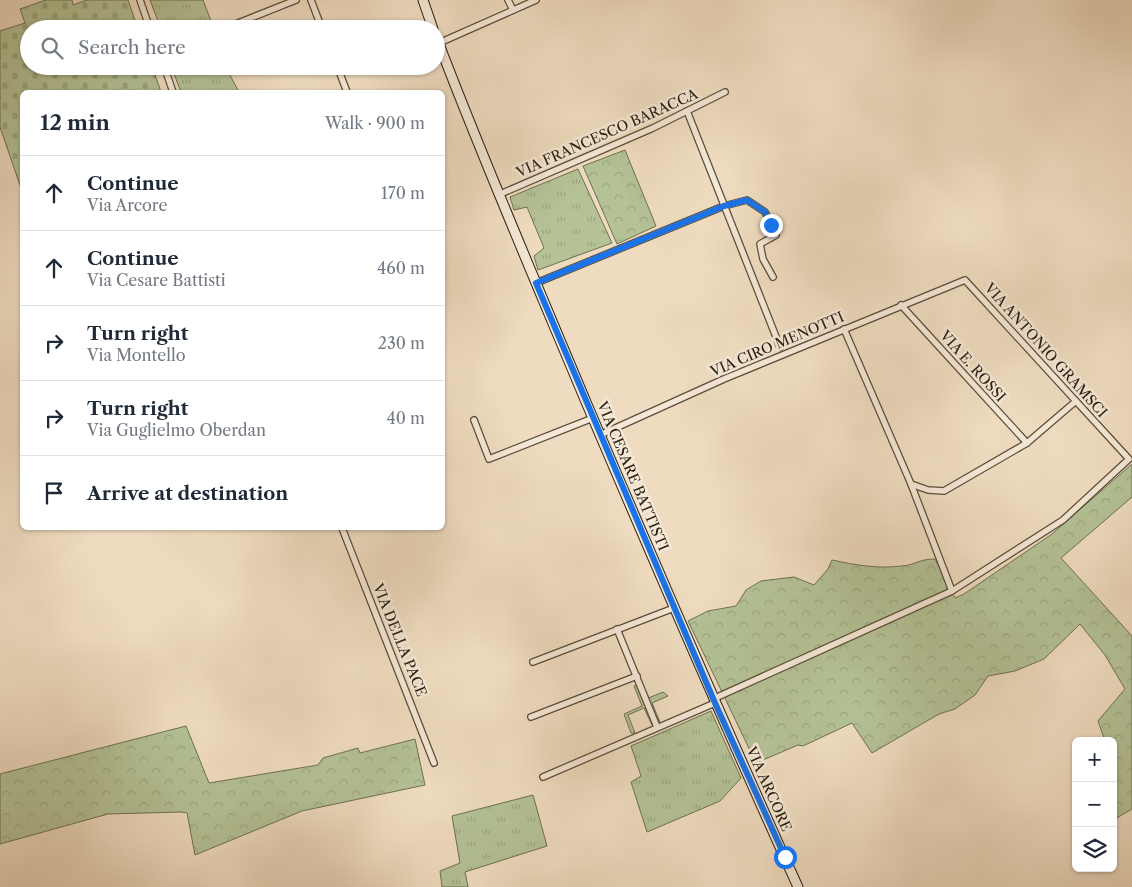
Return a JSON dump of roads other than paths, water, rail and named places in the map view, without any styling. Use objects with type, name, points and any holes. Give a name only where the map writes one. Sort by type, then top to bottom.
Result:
[{"type":"street","points":[[140,0],[147,20]]},
{"type":"street","points":[[249,20],[296,0]]},
{"type":"street","points":[[312,0],[319,20]]},
{"type":"street","name":"VIA CESARE BATTISTI","points":[[423,0],[430,20]]},
{"type":"street","points":[[508,0],[512,10]]},
{"type":"street","points":[[445,30],[512,10],[536,0]]},
{"type":"street","name":"VIA CESARE BATTISTI","points":[[445,61],[498,195],[714,701]]},
{"type":"street","points":[[167,75],[172,90]]},
{"type":"street","points":[[340,75],[346,90]]},
{"type":"street","name":"VIA FRANCESCO BARACCA","points":[[498,195],[687,111],[725,92]]},
{"type":"street","points":[[687,111],[780,347]]},
{"type":"street","points":[[536,283],[724,206],[747,200],[765,212],[776,235],[760,244],[763,259],[773,277]]},
{"type":"street","name":"VIA CIRO MENOTTI","points":[[600,435],[724,379],[965,280]]},
{"type":"street","name":"VIA ANTONIO GRAMSCI","points":[[952,591],[1063,520],[1129,459],[965,280]]},
{"type":"street","name":"VIA E. ROSSI","points":[[901,305],[1027,443]]},
{"type":"street","points":[[543,777],[714,701],[952,591],[911,484],[844,329]]},
{"type":"street","points":[[911,484],[928,490],[944,491],[1027,443],[1076,401]]},
{"type":"street","points":[[474,420],[489,459],[593,418]]},
{"type":"street","name":"VIA DELLA PACE","points":[[343,530],[434,762]]},
{"type":"street","points":[[532,662],[674,608]]},
{"type":"street","points":[[617,629],[657,726]]},
{"type":"street","points":[[531,717],[636,676]]},
{"type":"street","name":"VIA ARCORE","points":[[714,701],[798,887]]}]
